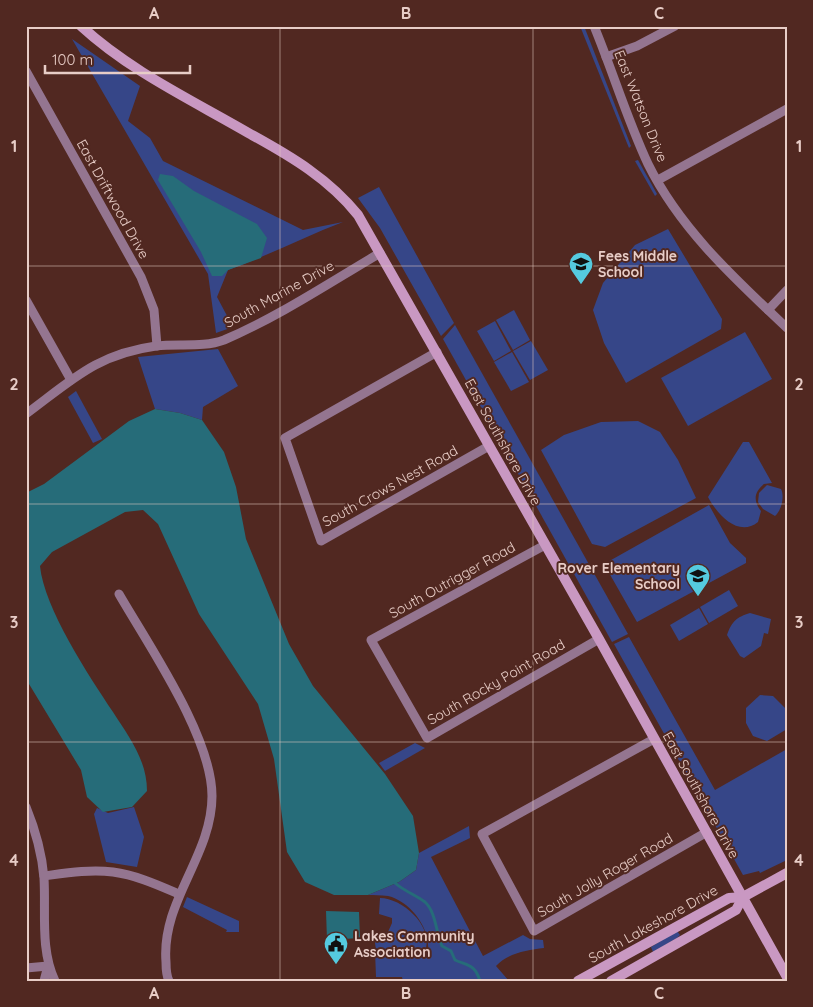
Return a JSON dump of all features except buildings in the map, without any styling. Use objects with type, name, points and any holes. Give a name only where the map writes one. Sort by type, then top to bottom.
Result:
[{"type":"street","name":"East Southshore Drive","points":[[81,26],[127,63],[314,172],[350,206],[380,253],[437,352],[787,977]]},
{"type":"street","name":"East Watson Drive","points":[[594,26],[639,145],[658,180],[688,226],[713,256],[787,328]]},
{"type":"street","points":[[606,57],[637,46],[675,26]]},
{"type":"street","name":"East Driftwood Drive","points":[[26,71],[141,276],[154,310],[157,346]]},
{"type":"street","points":[[658,180],[787,109]]},
{"type":"street","name":"South Marine Drive","points":[[26,414],[95,363],[112,356],[157,346],[221,341],[254,325],[380,253]]},
{"type":"street","points":[[768,310],[787,290]]},
{"type":"street","points":[[26,300],[71,380]]},
{"type":"street","name":"South Crows Nest Road","points":[[437,352],[285,438],[321,541],[489,446]]},
{"type":"street","name":"South Outrigger Road","points":[[371,640],[545,545]]},
{"type":"street","points":[[119,594],[190,719],[207,756],[212,794],[210,822],[198,857],[179,894],[170,917],[165,949],[169,981]]},
{"type":"street","name":"South Rocky Point Road","points":[[371,640],[427,738],[599,640]]},
{"type":"street","name":"South Jolly Roger Road","points":[[654,739],[482,834],[534,931],[707,832]]},
{"type":"street","points":[[26,807],[35,829],[44,876],[48,966],[44,981]]},
{"type":"street","points":[[44,876],[78,871],[113,872],[148,881],[179,894]]},
{"type":"street","name":"South Lakeshore Drive","points":[[578,981],[591,978],[730,898],[743,897],[787,873]]},
{"type":"street","name":"South Lakeshore Drive","points":[[611,981],[736,910],[743,897]]},
{"type":"street","points":[[26,968],[48,966]]},
{"type":"street","points":[[48,966],[55,981]]},
{"type":"shaded area","points":[[580,26],[584,26],[631,146],[629,148]]},
{"type":"shaded area","points":[[72,39],[140,86],[128,121],[150,138],[163,161],[303,230],[343,222],[228,270],[217,297],[233,327],[216,333],[208,274]]},
{"type":"shaded area","points":[[638,160],[657,194],[655,196],[635,161]]},
{"type":"shaded area","points":[[160,174],[173,176],[194,191],[257,224],[267,238],[261,258],[228,270],[222,276],[212,276],[201,252],[158,180]]},
{"type":"shaded area","points":[[379,187],[454,323],[441,336],[380,228],[358,198]]},
{"type":"shaded area","points":[[668,229],[722,319],[721,329],[626,383],[604,343],[593,310],[603,283],[635,245]]},
{"type":"shaded area","points":[[514,310],[530,340],[513,350],[496,320]]},
{"type":"shaded area","points":[[495,321],[511,351],[494,361],[477,331]]},
{"type":"shaded area","points":[[455,325],[628,634],[612,642],[443,339]]},
{"type":"shaded area","points":[[745,332],[772,379],[688,426],[661,378]]},
{"type":"shaded area","points":[[531,341],[548,370],[530,380],[513,351]]},
{"type":"shaded area","points":[[218,349],[238,386],[203,407],[202,420],[180,413],[155,409],[138,357]]},
{"type":"shaded area","points":[[512,352],[529,382],[511,391],[494,362]]},
{"type":"shaded area","points":[[76,391],[102,439],[93,443],[68,397]]},
{"type":"shaded area","points":[[155,409],[180,413],[202,420],[224,452],[236,487],[246,539],[289,644],[313,686],[385,774],[413,816],[419,853],[416,870],[399,882],[368,895],[334,895],[305,882],[287,852],[274,759],[258,704],[199,614],[158,524],[143,510],[125,512],[52,552],[40,566],[43,583],[69,641],[131,740],[144,769],[147,791],[132,807],[103,812],[87,797],[81,770],[26,679],[26,493],[44,484],[129,421]]},
{"type":"shaded area","points":[[638,421],[660,432],[678,460],[696,498],[605,547],[592,544],[541,450],[564,435],[601,422]]},
{"type":"shaded area","points":[[743,442],[749,442],[772,483],[764,484],[758,490],[756,500],[761,511],[758,522],[743,527],[736,526],[723,517],[708,497]]},
{"type":"shaded area","points":[[767,485],[781,489],[782,492],[782,504],[775,516],[763,509],[758,502],[759,493]]},
{"type":"shaded area","points":[[709,505],[730,543],[746,558],[746,563],[637,622],[604,564]]},
{"type":"shaded area","points":[[729,590],[738,606],[709,623],[700,607]]},
{"type":"shaded area","points":[[699,608],[708,624],[679,641],[670,625]]},
{"type":"shaded area","points":[[750,613],[771,619],[768,634],[764,633],[761,646],[744,658],[740,656],[727,635],[736,620]]},
{"type":"shaded area","points":[[629,637],[715,790],[787,749],[787,860],[760,873],[759,871],[743,875],[614,644]]},
{"type":"shaded area","points":[[760,695],[773,696],[787,710],[787,729],[767,741],[753,736],[746,723],[746,708]]},
{"type":"shaded area","points":[[415,743],[425,748],[385,771],[379,763]]},
{"type":"shaded area","points":[[134,807],[144,837],[137,867],[106,862],[94,814],[97,808],[108,813]]},
{"type":"shaded area","points":[[469,826],[470,838],[431,857],[483,956],[523,935],[530,939],[543,940],[544,948],[512,955],[496,966],[509,981],[403,981],[402,977],[376,977],[375,951],[428,949],[428,941],[417,916],[404,903],[388,896],[368,895],[399,882],[416,870],[419,853]]},
{"type":"shaded area","points":[[187,897],[239,921],[239,932],[226,932],[227,930],[183,907]]},
{"type":"shaded area","points":[[380,898],[389,899],[414,914],[424,930],[427,939],[426,948],[376,950],[375,943],[379,933],[388,932],[392,923],[392,918],[379,914]]},
{"type":"shaded area","points":[[326,911],[359,912],[360,938],[327,940]]},
{"type":"shaded area","points":[[677,931],[680,935],[677,938],[653,952],[651,947]]},
{"type":"waterway","points":[[395,883],[429,906],[442,946],[451,951],[455,960],[473,968],[480,981]]},
{"type":"place","name":"Fees Middle School","points":[[581,285]]},
{"type":"place","name":"Rover Elementary School","points":[[698,597]]},
{"type":"place","name":"Lakes Community Association","points":[[336,965]]}]
